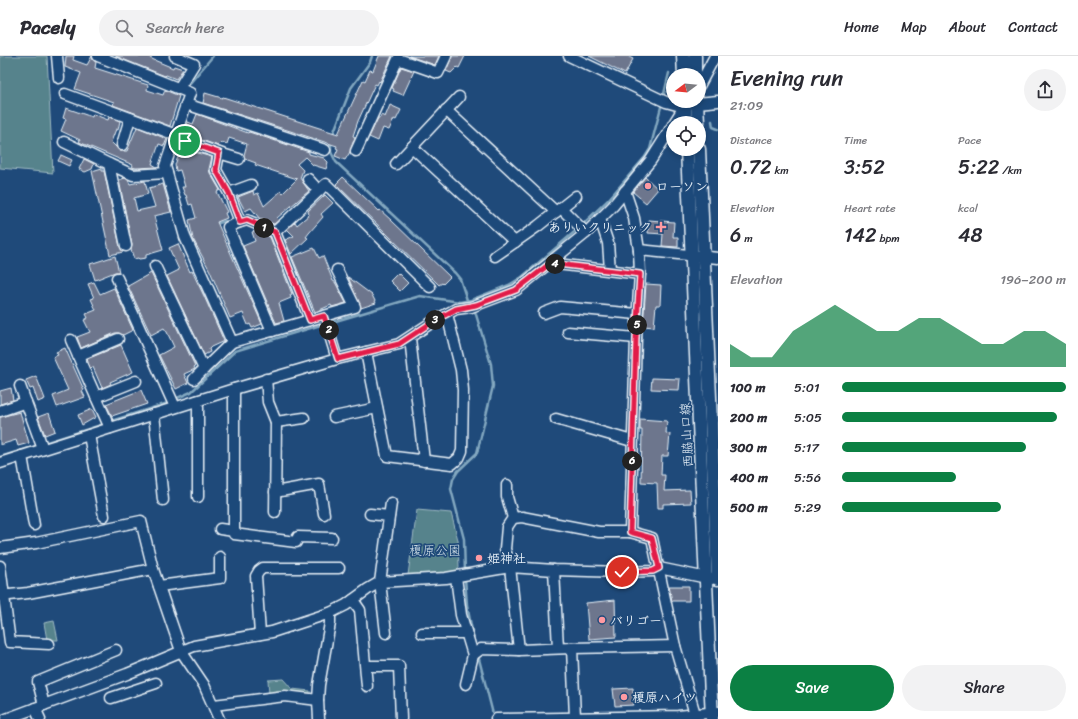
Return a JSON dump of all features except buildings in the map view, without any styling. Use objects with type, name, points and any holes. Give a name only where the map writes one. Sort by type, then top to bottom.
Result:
[{"type":"street","points":[[57,56],[59,78]]},
{"type":"street","points":[[98,56],[190,93],[165,166],[185,237],[232,342]]},
{"type":"street","points":[[175,56],[194,64],[179,88]]},
{"type":"street","points":[[356,151],[399,57],[438,73],[446,56]]},
{"type":"street","points":[[569,56],[666,102]]},
{"type":"street","points":[[683,56],[684,68]]},
{"type":"street","points":[[695,56],[696,68]]},
{"type":"street","points":[[706,74],[716,56]]},
{"type":"street","points":[[65,94],[176,135],[185,141],[239,159]]},
{"type":"street","points":[[396,164],[459,97]]},
{"type":"street","points":[[706,101],[718,101]]},
{"type":"street","points":[[186,104],[325,150]]},
{"type":"street","points":[[680,116],[686,108]]},
{"type":"street","points":[[446,110],[586,233]]},
{"type":"street","points":[[122,145],[130,118]]},
{"type":"street","points":[[0,463],[22,456],[41,444],[89,435],[266,379],[399,344],[434,321],[456,309],[473,306],[516,290],[552,262],[600,219],[651,160],[666,137]]},
{"type":"street","points":[[64,142],[133,175],[167,173]]},
{"type":"street","points":[[412,147],[515,242]]},
{"type":"street","points":[[219,153],[216,170],[229,193],[240,222]]},
{"type":"street","name":"西脇山口線","points":[[688,156],[698,256],[714,579],[714,715]]},
{"type":"street","name":"西脇山口線","points":[[698,256],[699,156]]},
{"type":"street","points":[[109,164],[126,246]]},
{"type":"street","points":[[308,179],[319,191]]},
{"type":"street","points":[[275,232],[326,184],[430,287]]},
{"type":"street","points":[[229,193],[251,185]]},
{"type":"street","points":[[622,195],[634,218],[639,250],[634,314],[629,440],[630,532]]},
{"type":"street","points":[[495,256],[576,196]]},
{"type":"street","points":[[600,219],[608,243],[610,270]]},
{"type":"street","points":[[272,331],[228,227],[240,222],[247,220],[275,232],[310,320]]},
{"type":"street","points":[[639,250],[718,258]]},
{"type":"street","points":[[552,262],[557,264],[637,273]]},
{"type":"street","points":[[155,266],[204,369]]},
{"type":"street","points":[[194,379],[232,342],[355,307],[337,270]]},
{"type":"street","points":[[117,278],[175,407]]},
{"type":"street","points":[[544,313],[560,307],[634,314]]},
{"type":"street","points":[[366,352],[387,456],[452,464],[459,458],[462,451],[463,390],[447,314]]},
{"type":"street","points":[[324,316],[338,359]]},
{"type":"street","points":[[568,332],[633,338]]},
{"type":"street","points":[[410,338],[424,460]]},
{"type":"street","points":[[78,356],[118,339]]},
{"type":"street","points":[[71,340],[110,428]]},
{"type":"street","points":[[266,379],[268,402],[276,422],[275,512]]},
{"type":"street","points":[[96,397],[136,380]]},
{"type":"street","points":[[20,386],[41,444]]},
{"type":"street","points":[[234,389],[234,534],[296,542],[298,537],[332,538]]},
{"type":"street","points":[[196,401],[198,408],[198,497]]},
{"type":"street","points":[[0,411],[26,402]]},
{"type":"street","points":[[334,417],[377,408]]},
{"type":"street","points":[[154,414],[163,500]]},
{"type":"street","points":[[276,422],[304,418]]},
{"type":"street","points":[[556,419],[629,440]]},
{"type":"street","points":[[89,435],[104,516]]},
{"type":"street","points":[[22,456],[34,525]]},
{"type":"street","points":[[275,492],[319,484],[324,514]]},
{"type":"street","points":[[507,485],[507,497],[513,518],[507,527],[505,549],[510,567],[519,650]]},
{"type":"street","points":[[386,633],[380,582],[391,503]]},
{"type":"street","points":[[370,514],[389,516]]},
{"type":"street","points":[[513,518],[522,517],[599,532],[630,532],[652,538],[675,646],[695,714]]},
{"type":"street","points":[[0,548],[36,543],[141,521],[153,569],[181,652],[204,685],[214,705],[217,719]]},
{"type":"street","points":[[220,530],[234,531]]},
{"type":"street","points":[[159,586],[220,578],[220,558]]},
{"type":"street","points":[[0,566],[2,596],[10,642],[49,644]]},
{"type":"street","points":[[6,719],[127,674],[194,646],[272,632],[330,613],[380,582],[462,576],[510,567],[622,572],[653,571],[659,568],[714,579]]},
{"type":"street","points":[[260,634],[256,576],[258,571],[263,568],[339,568]]},
{"type":"street","points":[[2,596],[28,593],[153,569]]},
{"type":"street","points":[[554,570],[558,648]]},
{"type":"street","points":[[462,576],[461,615],[466,633],[476,654]]},
{"type":"street","points":[[353,600],[360,610],[367,686]]},
{"type":"street","points":[[319,719],[319,685],[330,623],[330,613]]},
{"type":"street","points":[[422,633],[466,633]]},
{"type":"street","points":[[466,684],[476,654],[481,649],[519,650],[675,646]]},
{"type":"street","points":[[572,648],[575,717]]},
{"type":"street","points":[[40,719],[38,682],[116,650]]},
{"type":"street","points":[[366,666],[399,666],[401,719]]},
{"type":"street","points":[[127,674],[133,690]]},
{"type":"street","points":[[111,698],[156,683]]},
{"type":"street","points":[[214,705],[286,696],[318,700]]},
{"type":"street","points":[[496,719],[695,714],[714,715]]},
{"type":"green space","points":[[0,56],[47,56],[53,173],[0,168]]},
{"type":"green space","name":"榎原公園","points":[[417,510],[451,513],[458,540],[459,568],[455,572],[408,575]]},
{"type":"green space","points":[[54,621],[58,640],[47,640],[44,623]]},
{"type":"green space","points":[[283,679],[292,689],[310,691],[310,695],[269,694],[268,680]]},
{"type":"waterway","points":[[190,83],[213,56]]},
{"type":"waterway","points":[[333,134],[351,88],[370,62],[372,56]]},
{"type":"waterway","points":[[663,98],[666,86]]},
{"type":"waterway","points":[[582,225],[608,200],[645,157],[650,149],[662,103]]},
{"type":"waterway","points":[[712,121],[713,127],[718,129]]},
{"type":"waterway","points":[[331,141],[331,152],[336,162],[455,273],[460,279],[467,300]]},
{"type":"waterway","points":[[216,224],[225,221],[228,222]]},
{"type":"waterway","points":[[329,323],[420,296],[460,302],[471,300],[509,285],[522,277],[579,228]]},
{"type":"waterway","points":[[465,573],[464,539],[451,489],[453,479],[458,471],[477,453],[493,386],[491,364],[474,308]]},
{"type":"waterway","points":[[175,399],[191,392],[235,351],[324,324]]},
{"type":"waterway","points":[[111,421],[171,402]]},
{"type":"waterway","points":[[44,443],[104,424]]},
{"type":"waterway","points":[[0,457],[39,445]]},
{"type":"waterway","points":[[465,578],[467,605],[475,646]]},
{"type":"waterway","points":[[478,655],[494,718]]},
{"type":"place","name":"ローソン","points":[[648,186]]},
{"type":"place","name":"ありいクリニック","points":[[661,227]]},
{"type":"place","name":"姫神社","points":[[479,558]]},
{"type":"place","name":"バリゴー","points":[[602,620]]},
{"type":"place","name":"榎原ハイツ","points":[[624,697]]},
{"type":"route","points":[[185,141],[219,153],[216,170],[229,193],[240,222],[247,220],[275,232],[310,320],[324,316],[338,359],[399,344],[434,321],[456,309],[471,307],[516,290],[552,262],[557,264],[640,274],[637,305],[630,532],[652,538],[659,568],[653,571],[622,572]]}]
